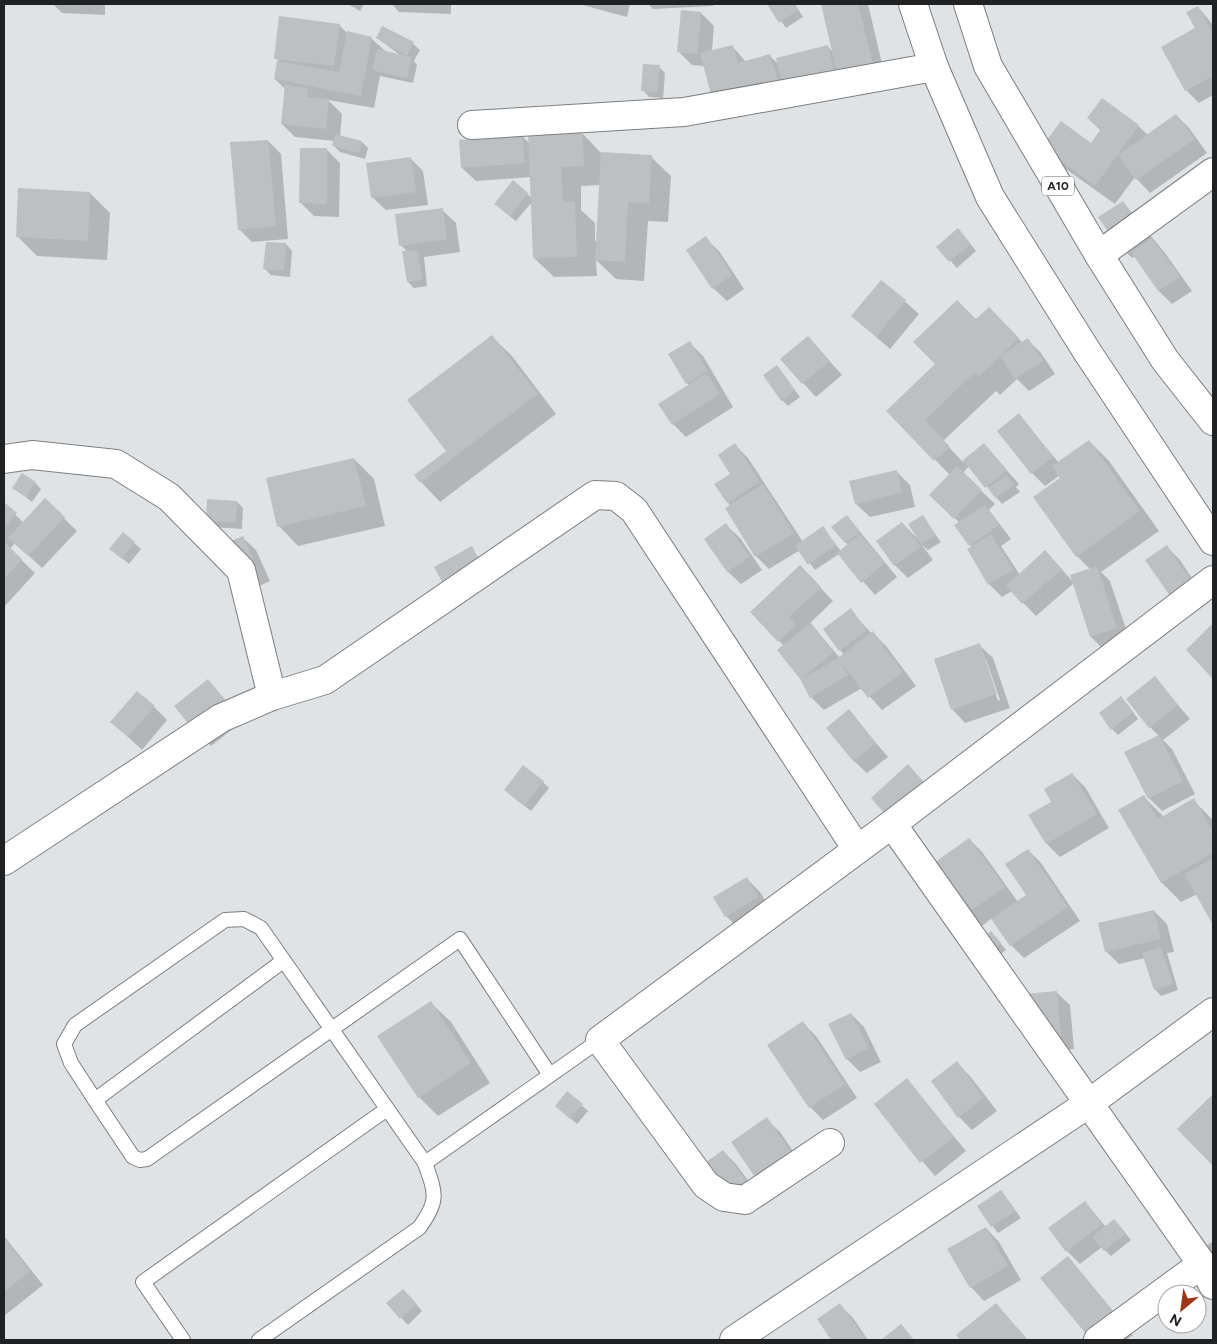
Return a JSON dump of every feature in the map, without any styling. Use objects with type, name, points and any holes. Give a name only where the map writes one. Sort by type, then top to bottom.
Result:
[{"type":"main road","points":[[913,4],[934,67],[990,196],[1088,353],[1213,541]]},
{"type":"main road","name":"A10","points":[[968,4],[988,66],[1099,255],[1165,360],[1213,421]]},
{"type":"main road","points":[[472,125],[684,112],[934,67]]},
{"type":"main road","points":[[1099,255],[1213,172]]},
{"type":"main road","points":[[4,459],[32,455],[116,464],[169,497],[241,570],[272,696]]},
{"type":"main road","points":[[4,861],[221,718],[272,696],[325,680],[595,495],[616,496],[634,510],[857,850]]},
{"type":"main road","points":[[830,1143],[745,1200],[724,1197],[706,1185],[600,1040],[892,824],[1213,580]]},
{"type":"main road","points":[[892,824],[1208,1274],[1098,1340]]},
{"type":"main road","points":[[734,1340],[1088,1104],[1213,1012]]},
{"type":"lane","points":[[258,1340],[419,1228],[432,1210],[435,1189],[425,1163],[330,1028],[260,928],[244,919],[225,920],[75,1025],[64,1044],[71,1063],[133,1157],[140,1160],[147,1159],[330,1028],[460,939],[550,1075]]},
{"type":"lane","points":[[95,1100],[283,961]]},
{"type":"lane","points":[[425,1163],[600,1040]]},
{"type":"lane","points":[[183,1340],[143,1282],[387,1109]]},
{"type":"building","points":[[767,4],[794,4],[798,10],[779,23]]},
{"type":"building","points":[[821,4],[858,4],[873,64],[837,73]]},
{"type":"building","points":[[1198,6],[1213,34],[1213,76],[1185,91],[1161,47],[1195,28],[1186,12]]},
{"type":"building","points":[[681,10],[701,12],[698,54],[677,52]]},
{"type":"building","points":[[279,16],[340,24],[334,66],[274,59]]},
{"type":"building","points":[[382,26],[414,42],[407,56],[376,38]]},
{"type":"building","points":[[347,31],[372,37],[361,96],[274,79],[277,61],[339,72]]},
{"type":"building","points":[[733,45],[738,63],[770,54],[779,85],[713,102],[700,53]]},
{"type":"building","points":[[828,45],[834,72],[783,85],[776,58]]},
{"type":"building","points":[[377,49],[412,57],[407,78],[372,70]]},
{"type":"building","points":[[643,64],[660,65],[657,92],[641,91]]},
{"type":"building","points":[[285,85],[308,88],[307,97],[329,99],[326,129],[281,124]]},
{"type":"building","points":[[1102,98],[1139,125],[1095,186],[1042,147],[1061,121],[1091,143],[1101,129],[1087,118]]},
{"type":"building","points":[[1176,114],[1195,139],[1136,180],[1118,155]]},
{"type":"building","points":[[582,130],[584,166],[561,167],[563,202],[575,202],[577,257],[533,258],[528,132]]},
{"type":"building","points":[[335,134],[362,141],[359,153],[332,146]]},
{"type":"building","points":[[522,134],[525,163],[461,168],[459,140]]},
{"type":"building","points":[[268,140],[276,226],[238,230],[230,142]]},
{"type":"building","points":[[300,148],[327,148],[327,204],[299,203]]},
{"type":"building","points":[[601,152],[652,155],[649,203],[628,202],[625,262],[595,260]]},
{"type":"building","points":[[411,157],[416,192],[371,198],[366,163]]},
{"type":"building","points":[[513,180],[528,193],[510,216],[494,204]]},
{"type":"building","points":[[18,188],[90,192],[88,241],[16,237]]},
{"type":"building","points":[[1123,201],[1142,229],[1118,246],[1098,217]]},
{"type":"building","points":[[443,208],[447,239],[399,246],[395,214]]},
{"type":"building","points":[[958,228],[971,244],[949,262],[936,247]]},
{"type":"building","points":[[706,236],[732,275],[712,289],[686,250]]},
{"type":"building","points":[[1152,238],[1180,277],[1158,291],[1131,252]]},
{"type":"building","points":[[266,242],[286,243],[284,271],[263,269]]},
{"type":"building","points":[[418,250],[422,280],[407,282],[402,251]]},
{"type":"building","points":[[881,280],[906,300],[876,337],[851,316]]},
{"type":"building","points":[[957,300],[976,319],[989,307],[1019,338],[979,376],[975,372],[925,420],[950,447],[934,461],[886,411],[935,364],[913,342]]},
{"type":"building","points":[[492,335],[538,394],[420,483],[414,475],[446,451],[407,400]]},
{"type":"building","points":[[808,336],[830,361],[802,384],[780,359]]},
{"type":"building","points":[[1028,338],[1043,361],[1015,379],[1000,356]]},
{"type":"building","points":[[690,341],[708,371],[686,384],[668,354]]},
{"type":"building","points":[[777,365],[795,390],[781,401],[763,375]]},
{"type":"building","points":[[707,373],[720,394],[672,425],[658,404]]},
{"type":"building","points":[[1019,413],[1053,457],[1031,474],[997,431]]},
{"type":"building","points":[[1089,440],[1140,511],[1076,557],[1033,497],[1060,478],[1052,466]]},
{"type":"building","points":[[735,443],[760,482],[727,503],[714,484],[730,474],[718,455]]},
{"type":"building","points":[[984,443],[1007,470],[985,488],[963,460]]},
{"type":"building","points":[[354,458],[366,506],[277,527],[266,478]]},
{"type":"building","points":[[957,466],[982,490],[954,519],[929,495]]},
{"type":"building","points":[[897,470],[902,493],[855,504],[849,481]]},
{"type":"building","points":[[22,473],[36,482],[26,497],[12,488]]},
{"type":"building","points":[[1007,475],[1014,485],[995,498],[988,488]]},
{"type":"building","points":[[763,484],[794,533],[755,557],[725,508]]},
{"type":"building","points":[[45,498],[65,517],[28,556],[8,538]]},
{"type":"building","points":[[207,499],[237,501],[236,523],[206,521]]},
{"type":"building","points":[[4,502],[17,513],[4,528]]},
{"type":"building","points":[[985,505],[999,525],[969,546],[954,525]]},
{"type":"building","points":[[847,515],[860,532],[845,543],[831,527]]},
{"type":"building","points":[[923,515],[936,535],[921,544],[908,524]]},
{"type":"building","points":[[902,522],[921,547],[894,566],[876,541]]},
{"type":"building","points":[[726,523],[750,557],[727,572],[704,539]]},
{"type":"building","points":[[823,526],[836,545],[808,565],[795,546]]},
{"type":"building","points":[[123,532],[135,542],[122,559],[109,549]]},
{"type":"building","points":[[860,534],[885,563],[861,583],[837,553]]},
{"type":"building","points":[[991,534],[1013,570],[988,585],[967,549]]},
{"type":"building","points":[[243,536],[257,568],[230,580],[215,548]]},
{"type":"building","points":[[4,542],[22,559],[4,579]]},
{"type":"building","points":[[1167,545],[1196,589],[1175,603],[1145,560]]},
{"type":"building","points":[[472,546],[483,567],[445,587],[434,567]]},
{"type":"building","points":[[1045,550],[1062,569],[1022,604],[1006,586]]},
{"type":"building","points":[[800,565],[821,587],[789,617],[796,625],[778,642],[750,612]]},
{"type":"building","points":[[1097,566],[1117,628],[1090,637],[1070,575]]},
{"type":"building","points":[[851,608],[867,631],[839,651],[823,629]]},
{"type":"building","points":[[811,623],[834,652],[801,679],[838,658],[873,631],[903,672],[868,698],[839,660],[848,675],[810,698],[800,679],[777,650]]},
{"type":"building","points":[[1213,623],[1213,679],[1186,650]]},
{"type":"building","points":[[980,643],[997,694],[951,710],[934,659]]},
{"type":"building","points":[[1155,676],[1178,705],[1149,728],[1126,699]]},
{"type":"building","points":[[208,679],[231,707],[197,734],[174,706]]},
{"type":"building","points":[[137,691],[155,706],[128,737],[110,722]]},
{"type":"building","points":[[1121,696],[1133,712],[1111,730],[1099,713]]},
{"type":"building","points":[[849,709],[876,743],[853,761],[826,728]]},
{"type":"building","points":[[1159,735],[1183,781],[1148,799],[1124,752]]},
{"type":"building","points":[[908,764],[929,788],[891,821],[871,798]]},
{"type":"building","points":[[523,765],[544,781],[524,806],[504,790]]},
{"type":"building","points":[[1072,773],[1097,814],[1046,844],[1028,815],[1051,802],[1044,789]]},
{"type":"building","points":[[1144,795],[1158,819],[1194,798],[1213,832],[1213,853],[1161,883],[1118,810]]},
{"type":"building","points":[[969,838],[1005,887],[959,919],[924,870]]},
{"type":"building","points":[[1028,849],[1068,907],[1010,946],[991,919],[1026,895],[1005,864]]},
{"type":"building","points":[[1213,858],[1213,925],[1184,874]]},
{"type":"building","points":[[747,877],[758,897],[725,917],[713,897]]},
{"type":"building","points":[[1154,910],[1161,939],[1105,952],[1098,923]]},
{"type":"building","points":[[991,931],[1001,943],[984,957],[974,944]]},
{"type":"building","points":[[1161,947],[1173,984],[1154,990],[1142,953]]},
{"type":"building","points":[[1057,991],[1061,1036],[1030,1039],[1025,994]]},
{"type":"building","points":[[431,1001],[471,1063],[418,1098],[377,1036]]},
{"type":"building","points":[[851,1013],[869,1048],[846,1060],[828,1024]]},
{"type":"building","points":[[803,1021],[845,1084],[809,1108],[767,1045]]},
{"type":"building","points":[[957,1061],[984,1098],[958,1118],[931,1081]]},
{"type":"building","points":[[907,1078],[954,1137],[920,1163],[874,1104]]},
{"type":"building","points":[[567,1091],[583,1104],[570,1119],[555,1106]]},
{"type":"building","points":[[1213,1094],[1213,1163],[1212,1165],[1177,1129]]},
{"type":"building","points":[[767,1117],[793,1155],[757,1180],[731,1142]]},
{"type":"building","points":[[723,1150],[748,1183],[726,1198],[702,1165]]},
{"type":"building","points":[[1001,1190],[1016,1211],[991,1227],[977,1206]]},
{"type":"building","points":[[1085,1201],[1102,1224],[1066,1252],[1048,1228]]},
{"type":"building","points":[[1114,1219],[1126,1233],[1104,1251],[1092,1237]]},
{"type":"building","points":[[986,1227],[1008,1266],[970,1288],[947,1249]]},
{"type":"building","points":[[4,1238],[30,1271],[4,1292]]},
{"type":"building","points":[[1068,1256],[1121,1321],[1091,1340],[1040,1278]]},
{"type":"building","points":[[403,1289],[417,1304],[400,1319],[386,1303]]},
{"type":"building","points":[[840,1303],[866,1340],[831,1340],[817,1319]]},
{"type":"building","points":[[996,1303],[1027,1340],[960,1340],[956,1335]]},
{"type":"building","points":[[901,1324],[914,1340],[881,1340]]}]
